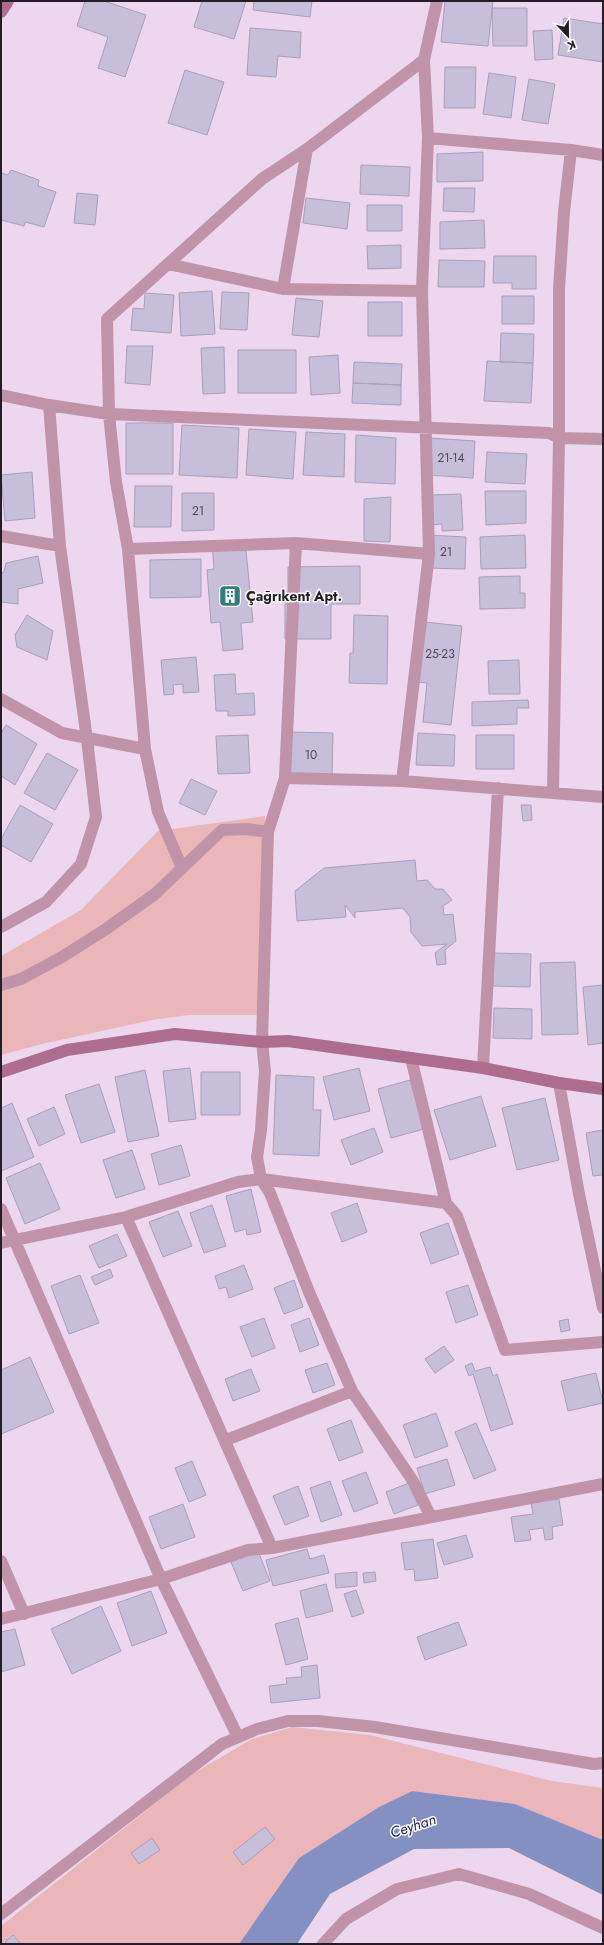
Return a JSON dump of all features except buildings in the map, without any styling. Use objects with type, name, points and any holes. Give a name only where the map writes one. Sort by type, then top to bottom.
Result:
[{"type":"main road","points":[[1,12],[8,1]]},
{"type":"main road","points":[[1,1072],[67,1050],[175,1034],[262,1042],[288,1041],[483,1068],[559,1083],[603,1089]]},
{"type":"street","points":[[402,781],[429,554],[422,291],[428,138],[424,60],[437,1]]},
{"type":"street","points":[[182,868],[158,812],[145,749],[128,549],[116,482],[109,414],[107,319],[262,179],[307,149],[424,60]]},
{"type":"street","points":[[428,138],[571,150],[603,155]]},
{"type":"street","points":[[283,289],[307,149]]},
{"type":"street","points":[[553,792],[559,438],[559,289],[564,212],[571,150]]},
{"type":"street","points":[[168,264],[283,289],[422,291]]},
{"type":"street","points":[[1,395],[49,405],[109,414],[548,433],[559,438],[603,440]]},
{"type":"street","points":[[1,927],[46,902],[81,864],[96,817],[87,739],[60,546],[49,405]]},
{"type":"street","points":[[1,536],[60,546]]},
{"type":"street","points":[[128,549],[296,543],[429,554]]},
{"type":"street","points":[[296,543],[285,778],[268,832],[262,1042],[265,1072],[261,1130],[257,1157],[261,1179],[270,1194],[309,1292],[352,1391],[409,1475],[431,1517]]},
{"type":"street","points":[[1,699],[62,733],[145,749]]},
{"type":"street","points":[[285,778],[402,781],[603,797]]},
{"type":"street","points":[[483,1068],[498,788]]},
{"type":"street","points":[[1,985],[21,979],[62,957],[154,894],[222,830],[268,832]]},
{"type":"street","points":[[410,1058],[446,1203],[457,1216],[505,1350],[603,1342]]},
{"type":"street","points":[[559,1083],[579,1194],[603,1308]]},
{"type":"street","points":[[1,1243],[13,1239],[126,1217],[238,1182],[261,1179],[446,1203]]},
{"type":"street","points":[[1,1209],[161,1578],[238,1737]]},
{"type":"street","points":[[126,1217],[226,1440],[272,1548]]},
{"type":"street","points":[[226,1440],[352,1391]]},
{"type":"street","points":[[1,1619],[161,1578],[237,1553],[272,1548],[603,1484]]},
{"type":"street","points":[[1,1561],[24,1614]]},
{"type":"street","points":[[1,1914],[222,1744],[256,1729],[288,1721],[375,1727],[594,1764],[603,1763]]},
{"type":"street","points":[[323,1944],[346,1920],[397,1889],[458,1874],[529,1894],[603,1928]]},
{"type":"shaded area","points":[[265,816],[264,1015],[188,1015],[152,1020],[42,1044],[1,1055],[1,956],[81,910],[158,831]]},
{"type":"shaded area","points":[[292,1727],[370,1735],[552,1781],[603,1788],[603,1840],[515,1804],[412,1791],[379,1807],[299,1858],[239,1944],[1,1944],[1,1926],[192,1774],[252,1739]]},
{"type":"water","name":"Ceyhan","points":[[412,1791],[515,1804],[603,1840],[603,1895],[509,1848],[414,1849],[330,1894],[297,1944],[239,1944],[299,1858],[379,1807]]},
{"type":"place","name":"Çağrıkent Apt.","points":[[230,596]]}]
